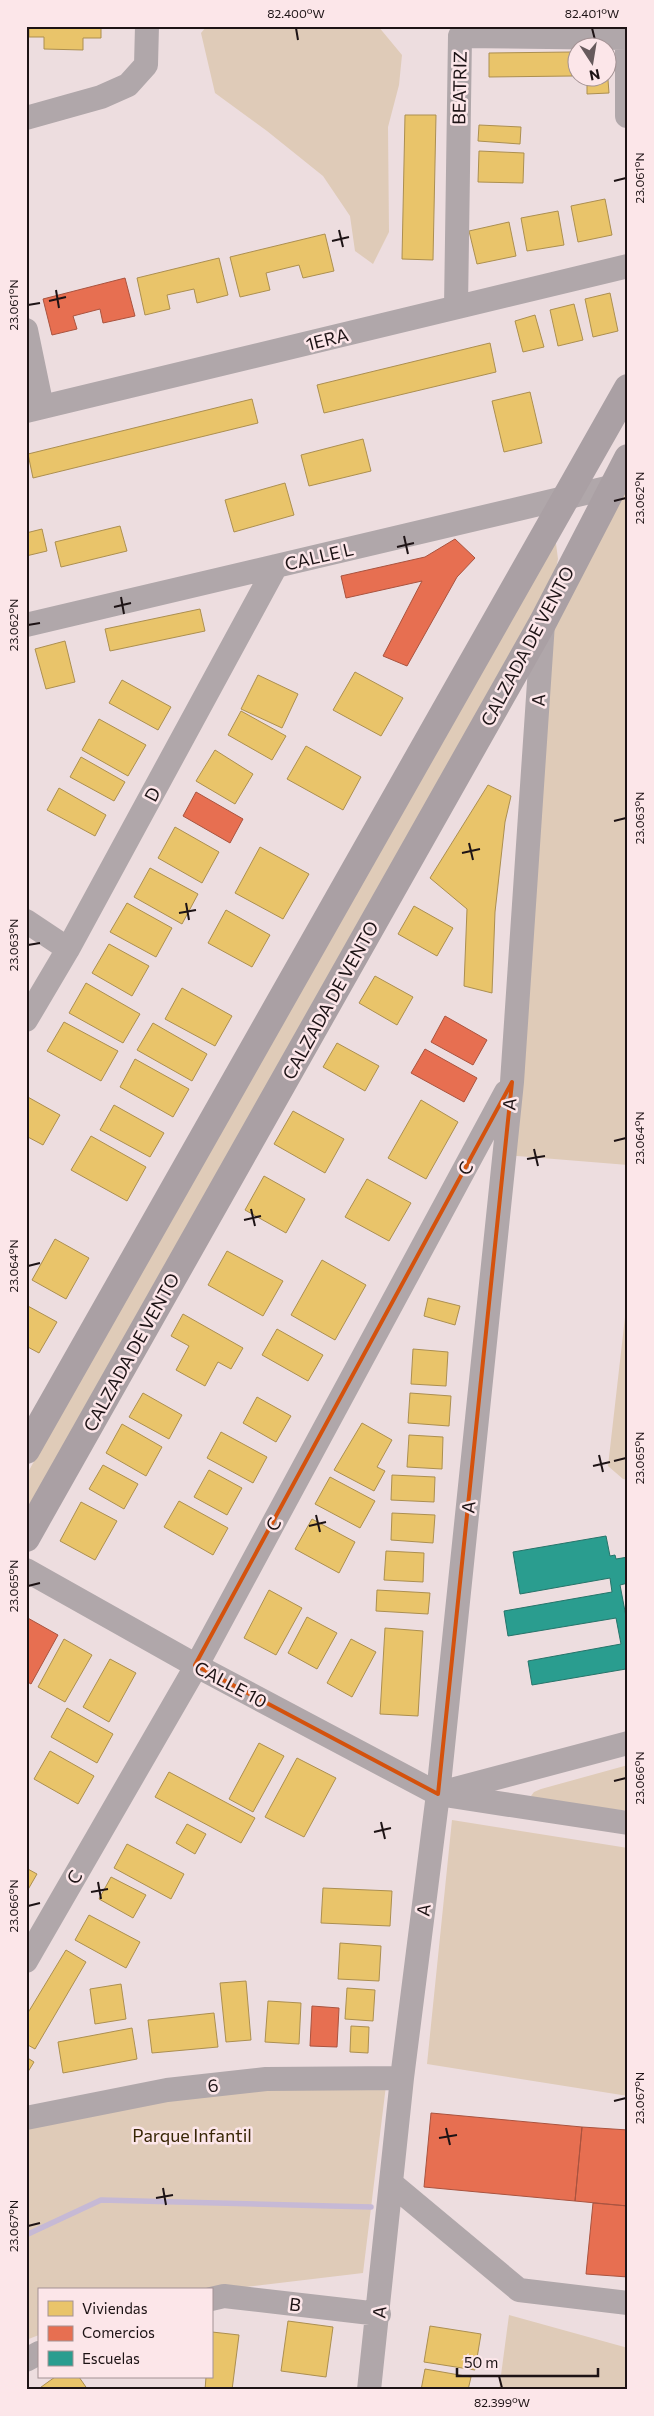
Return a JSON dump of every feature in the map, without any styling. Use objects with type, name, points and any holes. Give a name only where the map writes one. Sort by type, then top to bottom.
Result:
[{"type":"main road","name":"CALZADA DE VENTO","points":[[26,1450],[628,388]]},
{"type":"main road","points":[[605,431],[603,443],[606,448],[616,454],[628,452]]},
{"type":"main road","name":"CALZADA DE VENTO","points":[[26,1538],[543,622],[578,550],[628,458]]},
{"type":"main road","points":[[551,525],[572,526],[577,532],[578,550]]},
{"type":"street","points":[[26,118],[101,97],[128,85],[146,65],[147,26]]},
{"type":"street","name":"BEATRIZ","points":[[456,308],[460,36],[627,32],[627,116]]},
{"type":"street","name":"1ERA","points":[[34,409],[628,266]]},
{"type":"street","points":[[26,330],[34,409]]},
{"type":"street","name":"CALLE L","points":[[26,625],[611,487]]},
{"type":"street","name":"D","points":[[26,1020],[68,949],[276,566]]},
{"type":"street","name":"A","points":[[369,2390],[379,2314],[402,2078],[438,1794],[512,1082],[543,622]]},
{"type":"street","points":[[26,921],[68,949]]},
{"type":"street","name":"C","points":[[26,1961],[195,1665],[512,1082]]},
{"type":"street","name":"CALLE 10","points":[[26,1570],[195,1665],[438,1794],[628,1823]]},
{"type":"street","points":[[438,1794],[628,1743]]},
{"type":"street","name":"6","points":[[26,2118],[167,2090],[266,2079],[402,2078]]},
{"type":"street","points":[[392,2184],[519,2290],[628,2303]]},
{"type":"street","name":"B","points":[[212,2299],[224,2296],[379,2314]]},
{"type":"street","points":[[26,2360],[38,2354]]},
{"type":"highlighted area","points":[[512,1082],[438,1794],[195,1665]]},
{"type":"green space","points":[[207,26],[378,26],[402,55],[399,85],[388,127],[389,232],[373,264],[355,251],[350,216],[323,176],[267,131],[215,93],[201,33]]},
{"type":"green space","points":[[628,458],[628,1165],[504,1155],[543,622]]},
{"type":"green space","points":[[555,536],[558,559],[554,579],[26,1518],[26,1476],[271,1025]]},
{"type":"green space","points":[[628,1291],[628,1480],[623,1479],[608,1466]]},
{"type":"green space","points":[[628,1765],[628,1811],[538,1800],[531,1796],[534,1792],[541,1789]]},
{"type":"green space","points":[[452,1820],[628,1848],[628,2096],[427,2064]]},
{"type":"green space","name":"Parque Infantil","points":[[388,2069],[363,2273],[212,2291],[212,2288],[38,2288],[38,2335],[26,2340],[26,2118]]},
{"type":"green space","points":[[509,2315],[628,2348],[628,2390],[499,2390]]},
{"type":"building: Viviendas","points":[[29,26],[101,26],[101,38],[83,38],[83,50],[44,49],[44,37],[29,37]]},
{"type":"building: Viviendas","points":[[566,52],[566,76],[489,77],[489,53]]},
{"type":"building: Viviendas","points":[[587,88],[609,88],[609,93],[587,94]]},
{"type":"building: Viviendas","points":[[405,115],[436,115],[433,260],[402,259]]},
{"type":"building: Viviendas","points":[[479,125],[521,127],[520,144],[478,141]]},
{"type":"building: Viviendas","points":[[479,151],[524,153],[523,183],[478,182]]},
{"type":"building: Viviendas","points":[[605,199],[612,235],[578,242],[571,206]]},
{"type":"building: Viviendas","points":[[558,211],[564,245],[527,251],[521,218]]},
{"type":"building: Viviendas","points":[[509,222],[516,256],[477,264],[469,231]]},
{"type":"building: Viviendas","points":[[325,234],[334,271],[303,278],[299,265],[266,273],[270,290],[240,297],[230,257]]},
{"type":"building: Viviendas","points":[[219,258],[228,295],[197,303],[194,289],[167,295],[170,309],[145,315],[137,278]]},
{"type":"building: Viviendas","points":[[610,293],[618,331],[593,337],[585,299]]},
{"type":"building: Viviendas","points":[[574,304],[583,340],[558,346],[550,310]]},
{"type":"building: Viviendas","points":[[535,315],[544,347],[523,352],[515,321]]},
{"type":"building: Viviendas","points":[[490,343],[496,372],[324,413],[317,385]]},
{"type":"building: Viviendas","points":[[530,392],[542,443],[504,452],[492,401]]},
{"type":"building: Viviendas","points":[[252,399],[258,423],[33,478],[28,454]]},
{"type":"building: Viviendas","points":[[363,439],[371,471],[309,486],[301,455]]},
{"type":"building: Viviendas","points":[[285,483],[294,515],[234,532],[225,500]]},
{"type":"building: Viviendas","points":[[120,526],[127,551],[61,567],[55,542]]},
{"type":"building: Viviendas","points":[[42,529],[47,551],[26,556],[26,533]]},
{"type":"building: Viviendas","points":[[200,609],[205,631],[110,651],[105,629]]},
{"type":"building: Viviendas","points":[[65,641],[75,682],[46,689],[35,649]]},
{"type":"building: Viviendas","points":[[355,672],[403,698],[381,736],[333,710]]},
{"type":"building: Viviendas","points":[[258,675],[298,694],[282,728],[241,709]]},
{"type":"building: Viviendas","points":[[122,680],[171,707],[158,730],[109,703]]},
{"type":"building: Viviendas","points":[[241,711],[286,736],[272,760],[228,735]]},
{"type":"building: Viviendas","points":[[99,719],[146,745],[128,776],[82,750]]},
{"type":"building: Viviendas","points":[[306,746],[361,777],[343,810],[287,779]]},
{"type":"building: Viviendas","points":[[215,750],[253,774],[235,804],[196,781]]},
{"type":"building: Viviendas","points":[[81,757],[125,782],[114,801],[70,777]]},
{"type":"building: Viviendas","points":[[488,785],[511,796],[505,822],[495,912],[492,993],[464,986],[467,909],[430,878]]},
{"type":"building: Viviendas","points":[[59,788],[106,815],[95,836],[47,810]]},
{"type":"building: Viviendas","points":[[175,827],[219,852],[202,883],[158,858]]},
{"type":"building: Viviendas","points":[[260,847],[309,874],[283,919],[235,893]]},
{"type":"building: Viviendas","points":[[150,868],[198,894],[182,924],[134,897]]},
{"type":"building: Viviendas","points":[[127,903],[172,928],[156,957],[110,932]]},
{"type":"building: Viviendas","points":[[414,906],[453,928],[437,956],[398,934]]},
{"type":"building: Viviendas","points":[[226,910],[270,935],[252,967],[208,943]]},
{"type":"building: Viviendas","points":[[109,944],[149,966],[132,996],[92,973]]},
{"type":"building: Viviendas","points":[[375,976],[413,997],[397,1025],[359,1003]]},
{"type":"building: Viviendas","points":[[86,983],[140,1014],[123,1043],[69,1013]]},
{"type":"building: Viviendas","points":[[182,988],[232,1016],[215,1046],[165,1019]]},
{"type":"building: Viviendas","points":[[64,1022],[118,1051],[101,1081],[47,1051]]},
{"type":"building: Viviendas","points":[[153,1023],[207,1054],[192,1081],[137,1050]]},
{"type":"building: Viviendas","points":[[337,1043],[379,1066],[365,1091],[323,1067]]},
{"type":"building: Viviendas","points":[[135,1059],[189,1089],[173,1117],[120,1087]]},
{"type":"building: Viviendas","points":[[26,1096],[60,1115],[43,1145],[26,1136]]},
{"type":"building: Viviendas","points":[[421,1100],[458,1122],[426,1179],[388,1158]]},
{"type":"building: Viviendas","points":[[114,1105],[164,1133],[150,1157],[100,1130]]},
{"type":"building: Viviendas","points":[[293,1111],[344,1139],[325,1173],[274,1144]]},
{"type":"building: Viviendas","points":[[91,1136],[146,1167],[127,1201],[71,1170]]},
{"type":"building: Viviendas","points":[[264,1176],[305,1199],[286,1233],[245,1210]]},
{"type":"building: Viviendas","points":[[367,1179],[411,1203],[389,1241],[345,1217]]},
{"type":"building: Viviendas","points":[[55,1239],[89,1258],[66,1299],[32,1280]]},
{"type":"building: Viviendas","points":[[227,1251],[283,1281],[263,1316],[208,1285]]},
{"type":"building: Viviendas","points":[[322,1260],[366,1285],[335,1340],[291,1315]]},
{"type":"building: Viviendas","points":[[428,1298],[460,1306],[455,1325],[424,1316]]},
{"type":"building: Viviendas","points":[[26,1305],[57,1322],[39,1353],[26,1346]]},
{"type":"building: Viviendas","points":[[183,1314],[243,1348],[231,1369],[218,1362],[205,1386],[176,1370],[189,1346],[171,1336]]},
{"type":"building: Viviendas","points":[[277,1329],[323,1355],[308,1381],[262,1355]]},
{"type":"building: Viviendas","points":[[413,1349],[448,1352],[446,1386],[411,1384]]},
{"type":"building: Viviendas","points":[[143,1393],[182,1415],[169,1439],[129,1417]]},
{"type":"building: Viviendas","points":[[410,1393],[451,1396],[449,1426],[408,1423]]},
{"type":"building: Viviendas","points":[[257,1397],[291,1416],[276,1442],[243,1423]]},
{"type":"building: Viviendas","points":[[362,1423],[392,1440],[377,1467],[385,1471],[374,1491],[334,1470]]},
{"type":"building: Viviendas","points":[[122,1424],[162,1447],[146,1476],[106,1453]]},
{"type":"building: Viviendas","points":[[221,1432],[267,1457],[253,1483],[207,1458]]},
{"type":"building: Viviendas","points":[[409,1435],[443,1437],[442,1469],[407,1467]]},
{"type":"building: Viviendas","points":[[103,1465],[138,1484],[124,1509],[89,1489]]},
{"type":"building: Viviendas","points":[[209,1470],[242,1488],[227,1515],[194,1497]]},
{"type":"building: Viviendas","points":[[392,1475],[435,1477],[434,1502],[391,1500]]},
{"type":"building: Viviendas","points":[[330,1477],[375,1501],[360,1528],[315,1504]]},
{"type":"building: Viviendas","points":[[179,1501],[228,1528],[213,1555],[164,1527]]},
{"type":"building: Viviendas","points":[[81,1502],[117,1521],[95,1560],[60,1541]]},
{"type":"building: Viviendas","points":[[392,1513],[435,1515],[433,1543],[391,1540]]},
{"type":"building: Viviendas","points":[[312,1519],[355,1542],[339,1573],[295,1549]]},
{"type":"building: Viviendas","points":[[386,1551],[424,1553],[423,1582],[384,1580]]},
{"type":"building: Viviendas","points":[[269,1590],[302,1608],[276,1655],[244,1638]]},
{"type":"building: Viviendas","points":[[377,1590],[430,1593],[428,1614],[376,1611]]},
{"type":"building: Viviendas","points":[[307,1617],[337,1633],[317,1669],[288,1653]]},
{"type":"building: Viviendas","points":[[385,1628],[423,1631],[418,1716],[380,1714]]},
{"type":"building: Viviendas","points":[[64,1639],[92,1655],[65,1702],[38,1687]]},
{"type":"building: Viviendas","points":[[351,1639],[376,1652],[352,1697],[327,1683]]},
{"type":"building: Viviendas","points":[[110,1659],[136,1673],[109,1722],[83,1707]]},
{"type":"building: Viviendas","points":[[67,1708],[113,1734],[97,1763],[51,1737]]},
{"type":"building: Viviendas","points":[[259,1743],[284,1756],[253,1812],[229,1799]]},
{"type":"building: Viviendas","points":[[50,1751],[94,1776],[78,1804],[34,1779]]},
{"type":"building: Viviendas","points":[[297,1758],[336,1778],[304,1837],[265,1817]]},
{"type":"building: Viviendas","points":[[169,1772],[255,1818],[241,1843],[155,1797]]},
{"type":"building: Viviendas","points":[[187,1824],[206,1834],[195,1854],[176,1843]]},
{"type":"building: Viviendas","points":[[127,1844],[184,1874],[171,1899],[114,1868]]},
{"type":"building: Viviendas","points":[[26,1868],[37,1874],[26,1893]]},
{"type":"building: Viviendas","points":[[111,1877],[146,1895],[133,1918],[99,1899]]},
{"type":"building: Viviendas","points":[[323,1888],[392,1891],[390,1926],[321,1923]]},
{"type":"building: Viviendas","points":[[89,1915],[140,1942],[126,1968],[75,1940]]},
{"type":"building: Viviendas","points":[[340,1943],[381,1946],[379,1981],[338,1979]]},
{"type":"building: Viviendas","points":[[66,1950],[86,1962],[35,2049],[26,2044],[26,2016]]},
{"type":"building: Viviendas","points":[[246,1981],[251,2040],[226,2042],[220,1983]]},
{"type":"building: Viviendas","points":[[121,1984],[126,2019],[95,2024],[90,1989]]},
{"type":"building: Viviendas","points":[[347,1988],[375,1990],[373,2021],[345,2019]]},
{"type":"building: Viviendas","points":[[268,2001],[301,2003],[299,2044],[265,2042]]},
{"type":"building: Viviendas","points":[[214,2013],[218,2047],[152,2053],[148,2020]]},
{"type":"building: Viviendas","points":[[351,2026],[369,2027],[368,2053],[350,2052]]},
{"type":"building: Viviendas","points":[[132,2028],[137,2059],[63,2073],[58,2042]]},
{"type":"building: Viviendas","points":[[26,2057],[34,2062],[26,2075]]},
{"type":"building: Viviendas","points":[[288,2321],[333,2327],[326,2377],[281,2371]]},
{"type":"building: Viviendas","points":[[430,2326],[481,2334],[475,2370],[424,2362]]},
{"type":"building: Viviendas","points":[[212,2332],[239,2335],[232,2390],[205,2390],[206,2378],[212,2378]]},
{"type":"building: Viviendas","points":[[425,2369],[471,2377],[468,2390],[421,2390]]},
{"type":"building: Viviendas","points":[[54,2378],[80,2378],[88,2390],[37,2390]]},
{"type":"building: Comercios","points":[[125,278],[135,316],[103,323],[100,309],[73,316],[77,329],[52,335],[43,299]]},
{"type":"building: Comercios","points":[[455,539],[475,558],[457,577],[407,666],[383,656],[422,581],[346,598],[341,576],[425,557]]},
{"type":"building: Comercios","points":[[196,792],[243,819],[230,843],[183,816]]},
{"type":"building: Comercios","points":[[445,1016],[487,1040],[473,1065],[431,1042]]},
{"type":"building: Comercios","points":[[425,1049],[477,1078],[464,1102],[411,1073]]},
{"type":"building: Comercios","points":[[26,1617],[58,1635],[31,1684],[26,1681]]},
{"type":"building: Comercios","points":[[312,2006],[339,2008],[337,2047],[310,2046]]},
{"type":"building: Comercios","points":[[431,2113],[582,2127],[575,2201],[424,2187]]},
{"type":"building: Comercios","points":[[582,2127],[628,2130],[628,2206],[575,2201]]},
{"type":"building: Comercios","points":[[593,2203],[628,2206],[628,2277],[586,2274]]},
{"type":"building: Escuelas","points":[[606,1536],[610,1556],[615,1555],[616,1559],[628,1557],[628,1583],[620,1585],[628,1627],[628,1678],[626,1669],[532,1685],[528,1661],[621,1644],[616,1618],[508,1636],[504,1611],[612,1592],[610,1578],[520,1594],[513,1552]]},
{"type":"waterway","points":[[26,2235],[101,2200],[371,2207]]}]
